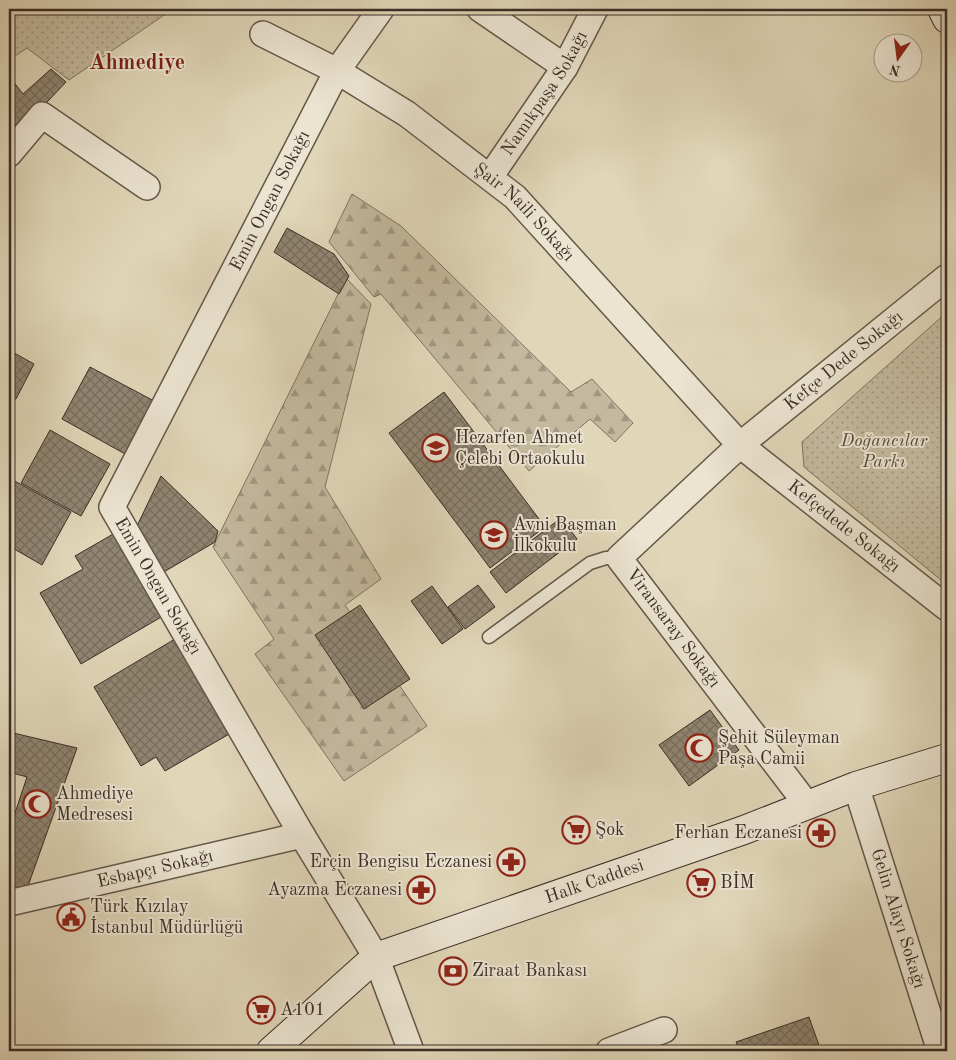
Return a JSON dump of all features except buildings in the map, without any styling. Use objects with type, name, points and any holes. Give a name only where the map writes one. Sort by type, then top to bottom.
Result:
[{"type":"main road","points":[[942,9],[947,19]]},
{"type":"main road","name":"Halk Caddesi","points":[[271,1051],[376,957],[735,833],[856,786],[947,758]]},
{"type":"street","points":[[337,71],[381,9]]},
{"type":"street","points":[[480,9],[565,66]]},
{"type":"street","name":"Namıkpaşa Sokağı","points":[[490,177],[565,66],[595,9]]},
{"type":"street","name":"Şair Naili Sokağı","points":[[263,34],[337,71],[407,114],[515,197],[740,445]]},
{"type":"street","name":"Emin Ongan Sokağı","points":[[337,71],[112,507],[302,835],[376,957],[411,1051]]},
{"type":"street","points":[[9,154],[42,116],[147,188]]},
{"type":"street","name":"Kefçe Dede Sokağı","points":[[740,445],[947,277]]},
{"type":"street","name":"Viransaray Sokağı","points":[[740,445],[619,558],[808,806]]},
{"type":"street","name":"Kefçedede Sokağı","points":[[740,445],[947,608]]},
{"type":"street","name":"Gelin Alayı Sokağı","points":[[856,786],[940,1051]]},
{"type":"street","name":"Esbapçı Sokağı","points":[[9,903],[302,835]]},
{"type":"street","points":[[609,1051],[664,1030]]},
{"type":"lane","points":[[489,637],[590,563],[606,558],[619,558]]},
{"type":"green space","points":[[9,9],[173,9],[69,80],[27,48],[9,60]]},
{"type":"green space","points":[[352,194],[401,226],[571,392],[592,379],[633,423],[615,442],[590,419],[529,471],[381,294],[374,297],[329,242]]},
{"type":"green space","points":[[346,278],[371,304],[325,487],[381,579],[345,605],[427,726],[344,781],[255,654],[274,639],[213,547]]},
{"type":"green space","name":"Doğancılar Parkı","points":[[947,312],[947,585],[804,467],[802,442]]},
{"type":"place","name":"Hezarfen Ahmet Çelebi Ortaokulu","points":[[436,448]]},
{"type":"place","name":"Avni Başman İlkokulu","points":[[494,535]]},
{"type":"place","name":"Şehit Süleyman Paşa Camii","points":[[699,748]]},
{"type":"place","name":"Ahmediye Medresesi","points":[[37,804]]},
{"type":"place","name":"Şok","points":[[576,830]]},
{"type":"place","name":"Ferhan Eczanesi","points":[[821,833]]},
{"type":"place","name":"Erçin Bengisu Eczanesi","points":[[511,862]]},
{"type":"place","name":"BİM","points":[[701,883]]},
{"type":"place","name":"Ayazma Eczanesi","points":[[421,890]]},
{"type":"place","name":"Türk Kızılay İstanbul Müdürlüğü","points":[[71,917]]},
{"type":"place","name":"Ziraat Bankası","points":[[453,971]]},
{"type":"place","name":"A101","points":[[261,1010]]},
{"type":"district","name":"Ahmediye","points":[[137,63]]}]
